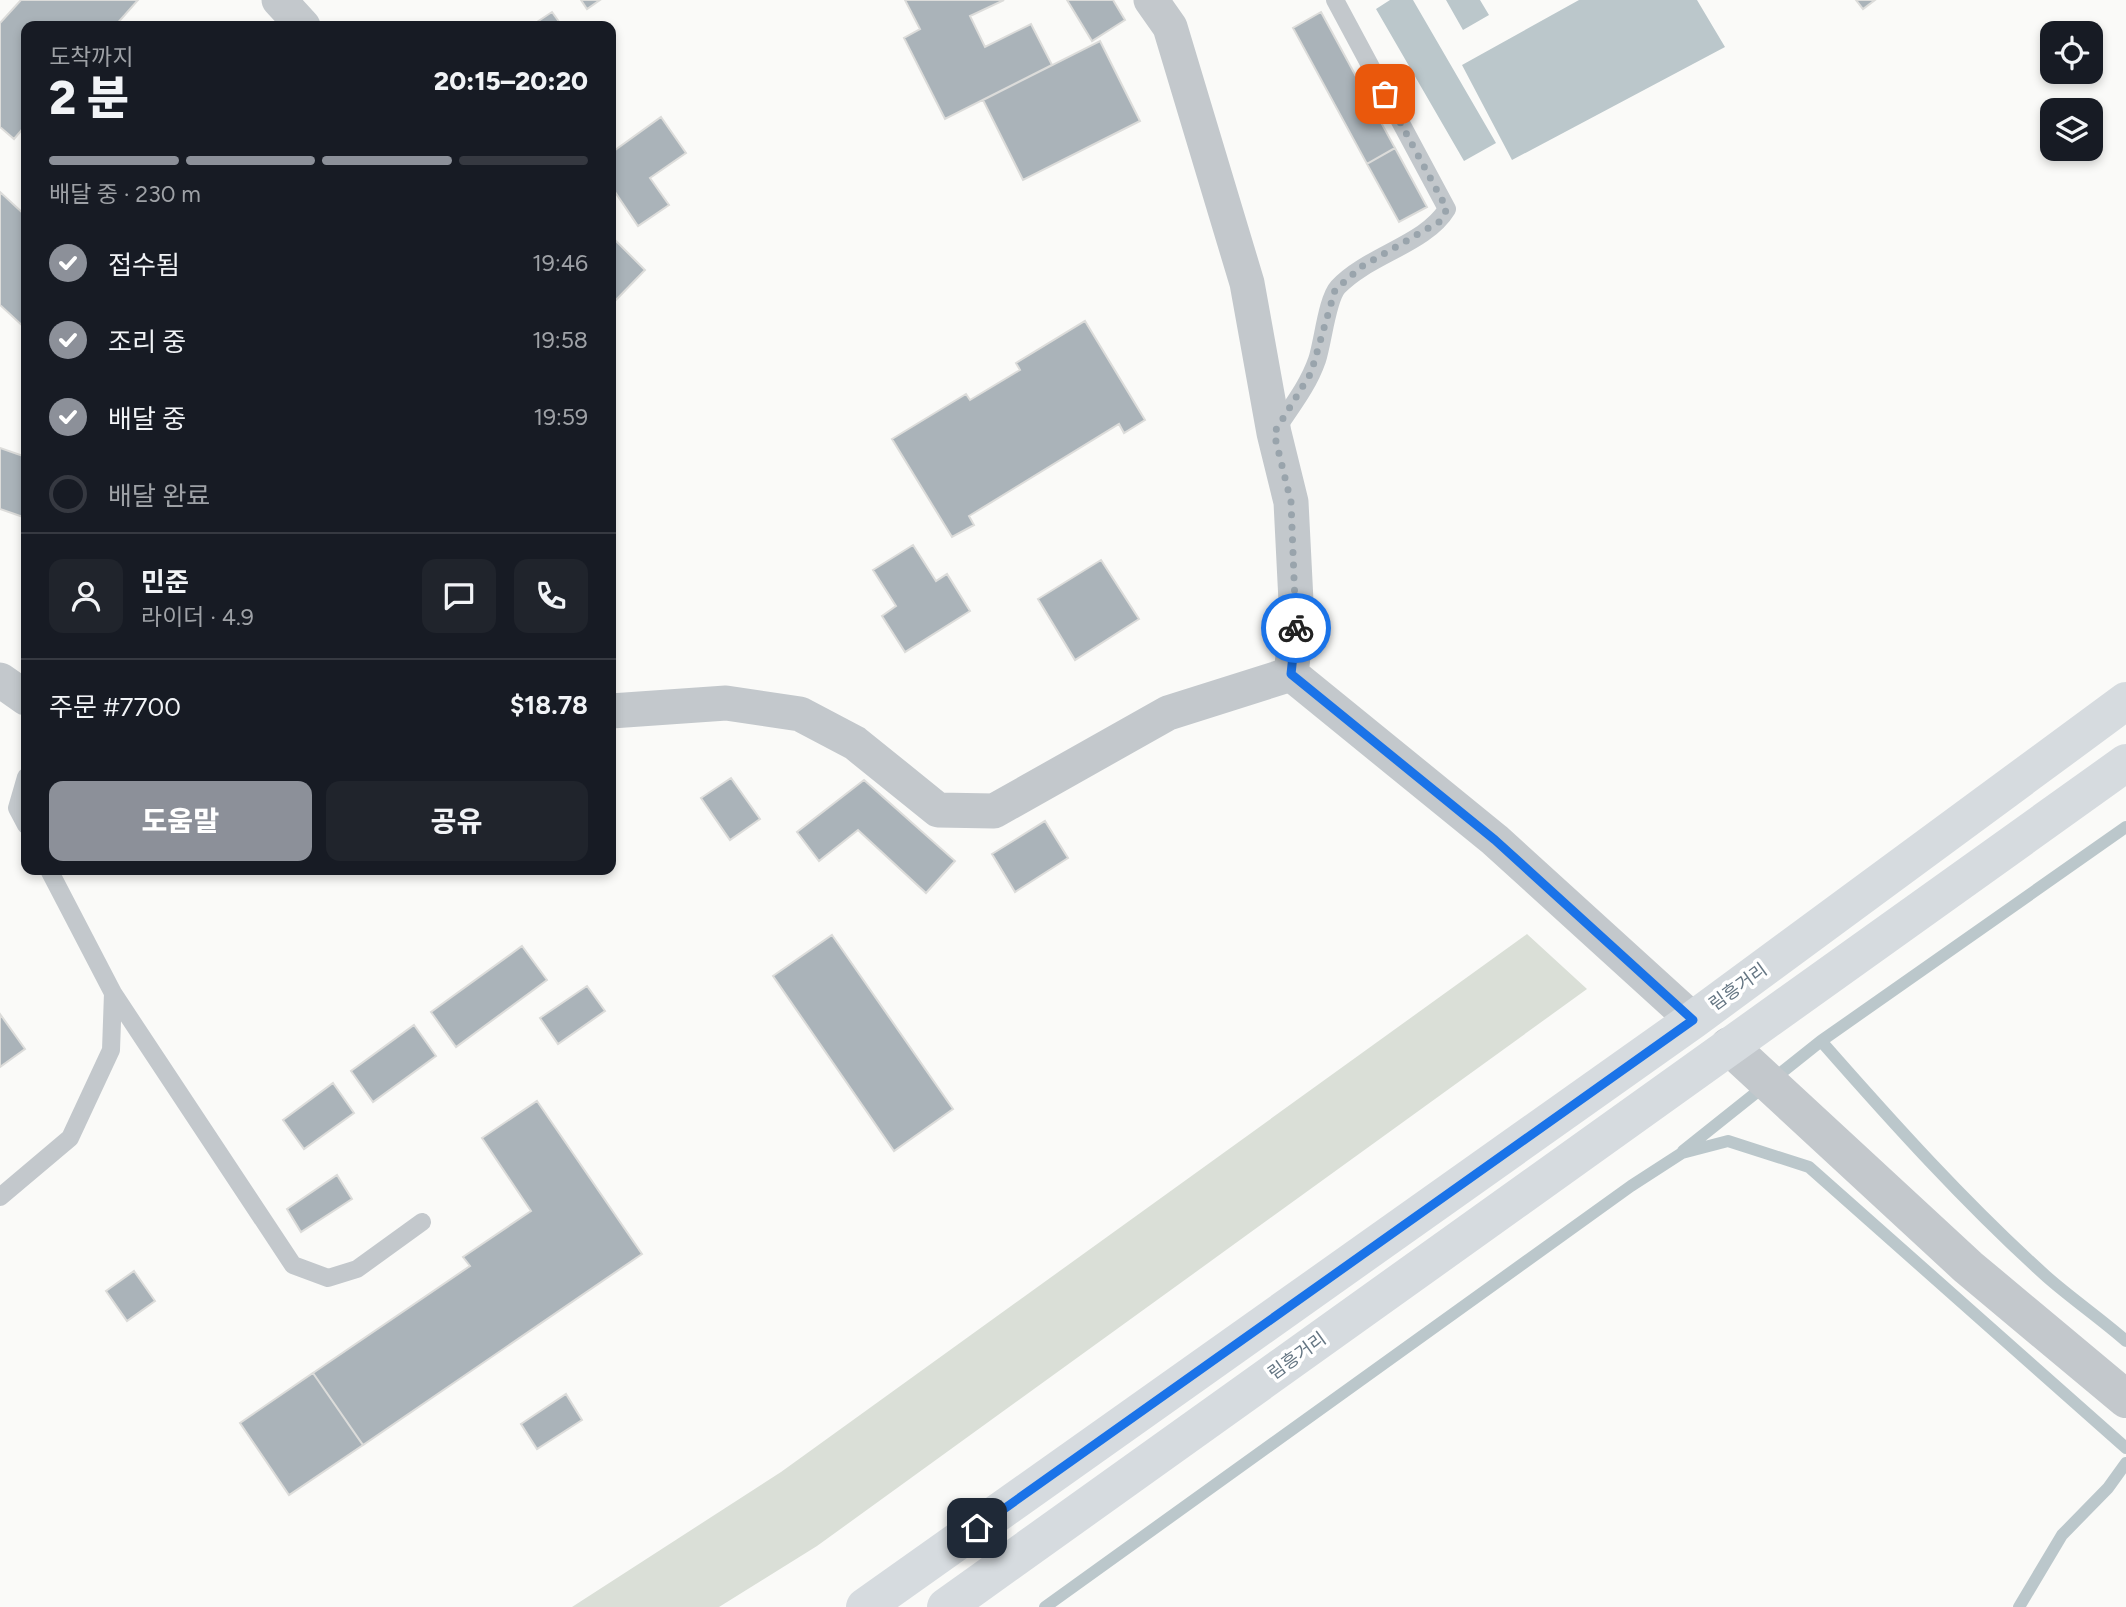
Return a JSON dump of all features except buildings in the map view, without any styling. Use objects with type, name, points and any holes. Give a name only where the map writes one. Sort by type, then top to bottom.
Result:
[{"type":"main road","name":"림흥거리","points":[[865,1607],[1693,1020],[2126,701]]},
{"type":"main road","name":"림흥거리","points":[[946,1607],[2126,763]]},
{"type":"street","points":[[279,0],[298,21]]},
{"type":"street","points":[[1151,0],[1170,27],[1247,283],[1274,433],[1291,502],[1297,621],[1291,674]]},
{"type":"street","points":[[616,711],[726,703],[800,715],[855,743],[938,810],[994,811],[1168,713],[1291,674]]},
{"type":"street","points":[[1291,674],[1495,840],[1693,1020]]},
{"type":"street","points":[[0,680],[21,695]]},
{"type":"street","points":[[1729,1046],[1968,1268],[2126,1399]]},
{"type":"lane","points":[[1274,433],[1309,377],[1335,290],[1361,267],[1439,222],[1447,209],[1335,0]]},
{"type":"lane","points":[[21,794],[17,808],[21,816]]},
{"type":"lane","points":[[53,875],[113,993],[293,1265],[328,1278],[357,1269],[422,1222]]},
{"type":"lane","points":[[0,1197],[70,1138],[111,1050],[113,993]]},
{"type":"shaded area","points":[[1390,0],[1413,0],[1496,143],[1464,161],[1376,9]]},
{"type":"shaded area","points":[[1446,0],[1480,0],[1489,15],[1463,30]]},
{"type":"shaded area","points":[[1579,0],[1697,0],[1725,47],[1512,160],[1462,65]]},
{"type":"shaded area","points":[[1527,934],[1587,989],[817,1546],[719,1607],[572,1607],[781,1472]]},
{"type":"waterway","points":[[1683,1151],[1821,1041],[2126,827]]},
{"type":"waterway","points":[[1821,1041],[1988,1221],[2047,1277],[2126,1341]]},
{"type":"waterway","points":[[1045,1607],[1631,1186],[1682,1153],[1728,1141],[1809,1167],[2126,1448]]},
{"type":"waterway","points":[[2019,1607],[2062,1535],[2108,1488],[2126,1463]]},
{"type":"way so far","points":[[1296,628],[1291,502],[1274,433],[1305,387],[1317,359],[1335,290],[1361,267],[1439,222],[1447,209],[1385,94]]},
{"type":"route","points":[[977,1528],[1693,1020],[1495,840],[1291,674],[1296,628]]}]
